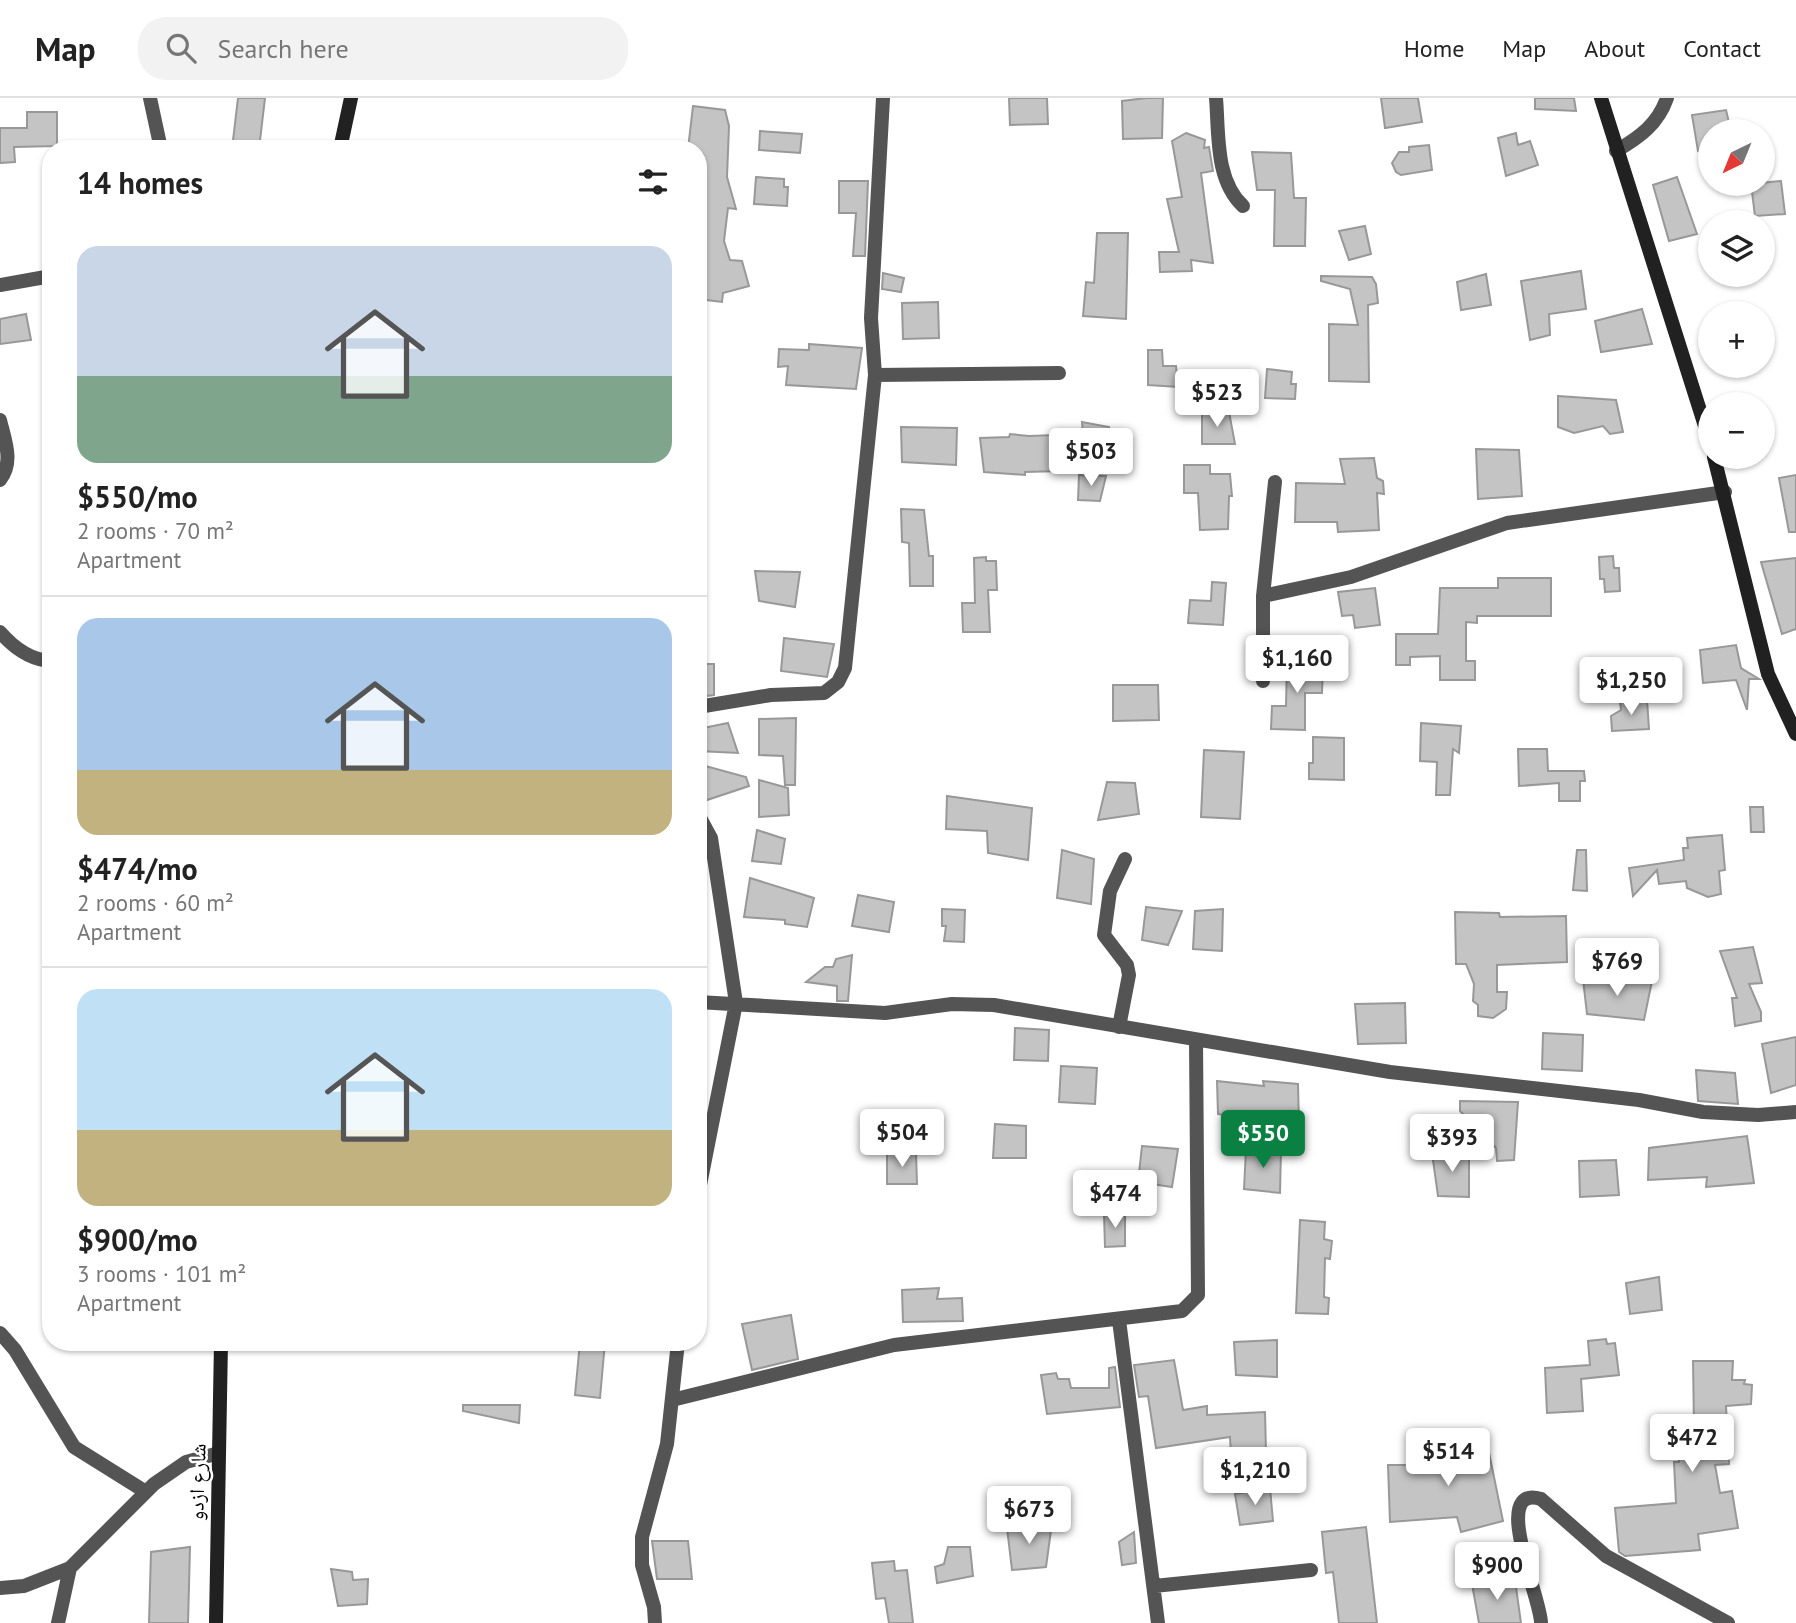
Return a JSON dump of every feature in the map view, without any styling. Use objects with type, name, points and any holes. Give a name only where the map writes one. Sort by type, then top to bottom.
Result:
[{"type":"street","points":[[150,98],[159,140]]},
{"type":"street","points":[[342,140],[351,98]]},
{"type":"street","points":[[707,706],[771,695],[824,693],[838,682],[845,668],[875,375],[871,318],[883,98]]},
{"type":"street","points":[[1216,98],[1225,181],[1232,195],[1243,206]]},
{"type":"street","points":[[1601,98],[1698,402]]},
{"type":"street","points":[[1616,151],[1642,136],[1662,114],[1667,98]]},
{"type":"street","points":[[0,285],[42,278]]},
{"type":"street","points":[[875,375],[1059,373]]},
{"type":"street","points":[[0,420],[8,452],[8,470],[0,480]]},
{"type":"street","points":[[1717,469],[1768,674],[1796,734]]},
{"type":"street","points":[[1262,681],[1263,596],[1275,482]]},
{"type":"street","points":[[1263,596],[1351,577],[1507,523],[1724,492]]},
{"type":"street","points":[[0,632],[12,645],[26,654],[42,658]]},
{"type":"street","points":[[707,831],[711,838],[736,1003],[707,1150]]},
{"type":"street","points":[[1119,1027],[1129,975],[1127,965],[1104,935],[1110,891],[1125,859]]},
{"type":"street","points":[[707,1002],[794,1010],[885,1013],[952,1004],[994,1005],[1390,1072],[1639,1100],[1703,1112],[1758,1115],[1796,1112]]},
{"type":"street","points":[[672,1400],[894,1345],[1182,1311],[1198,1295],[1196,1040]]},
{"type":"street","points":[[1119,1320],[1158,1623]]},
{"type":"street","points":[[0,1333],[15,1350],[74,1447],[146,1492]]},
{"type":"street","name":"شارع ازدو","points":[[216,1623],[221,1351]]},
{"type":"street","points":[[655,1623],[654,1607],[642,1565],[642,1537],[667,1444],[677,1351]]},
{"type":"street","points":[[0,1588],[24,1586],[70,1568],[146,1492],[186,1462],[219,1453]]},
{"type":"street","points":[[1541,1623],[1517,1526],[1517,1508],[1522,1499],[1530,1496],[1541,1499],[1606,1556],[1728,1623]]},
{"type":"street","points":[[58,1623],[70,1568]]},
{"type":"street","points":[[1154,1586],[1311,1570]]},
{"type":"building","points":[[238,98],[265,98],[260,140],[233,140]]},
{"type":"building","points":[[1009,98],[1047,98],[1048,124],[1010,125]]},
{"type":"building","points":[[1163,98],[1162,138],[1123,139],[1122,101]]},
{"type":"building","points":[[1381,98],[1418,98],[1422,122],[1385,128]]},
{"type":"building","points":[[1535,98],[1574,98],[1576,111],[1535,109]]},
{"type":"building","points":[[693,106],[725,110],[729,126],[727,177],[736,209],[728,208],[724,241],[730,260],[742,261],[749,286],[723,293],[722,302],[707,300],[707,140],[689,140]]},
{"type":"building","points":[[1726,110],[1728,119],[1698,119],[1698,151],[1692,115]]},
{"type":"building","points":[[27,112],[57,112],[57,140],[42,140],[42,146],[14,147],[15,162],[0,163],[0,128],[27,128]]},
{"type":"building","points":[[760,131],[802,134],[800,153],[759,150]]},
{"type":"building","points":[[1186,133],[1205,140],[1204,148],[1209,147],[1213,171],[1201,173],[1213,263],[1191,260],[1192,271],[1160,272],[1159,252],[1179,252],[1167,199],[1182,197],[1172,141]]},
{"type":"building","points":[[1516,133],[1518,145],[1530,141],[1538,165],[1506,176],[1498,138]]},
{"type":"building","points":[[1429,145],[1432,170],[1401,175],[1396,172],[1392,163],[1399,152],[1409,152],[1409,147]]},
{"type":"building","points":[[1252,152],[1291,153],[1294,198],[1306,198],[1305,246],[1274,246],[1275,190],[1257,190]]},
{"type":"building","points":[[756,177],[784,179],[784,187],[788,187],[787,206],[754,204]]},
{"type":"building","points":[[1677,177],[1697,234],[1669,241],[1653,185]]},
{"type":"building","points":[[839,181],[868,181],[865,256],[853,256],[856,213],[839,213]]},
{"type":"building","points":[[1781,181],[1785,214],[1775,215],[1775,210],[1754,210],[1752,196],[1775,196],[1775,182]]},
{"type":"building","points":[[1365,226],[1371,254],[1349,260],[1339,231]]},
{"type":"building","points":[[1097,233],[1128,233],[1126,319],[1083,316],[1086,282],[1094,283]]},
{"type":"building","points":[[1581,271],[1586,309],[1549,314],[1550,335],[1530,340],[1521,281]]},
{"type":"building","points":[[883,273],[904,278],[901,292],[882,289]]},
{"type":"building","points":[[1486,274],[1491,305],[1461,310],[1457,282]]},
{"type":"building","points":[[1321,276],[1372,277],[1376,284],[1378,303],[1368,305],[1369,382],[1329,381],[1329,324],[1358,325],[1350,289],[1321,281]]},
{"type":"building","points":[[938,302],[939,338],[903,339],[902,303]]},
{"type":"building","points":[[1642,309],[1652,344],[1601,352],[1595,321]]},
{"type":"building","points":[[26,314],[31,340],[0,344],[0,319]]},
{"type":"building","points":[[809,344],[862,348],[856,389],[786,385],[788,366],[778,367],[779,349],[809,350]]},
{"type":"building","points":[[1148,350],[1162,350],[1163,366],[1176,366],[1178,387],[1148,385]]},
{"type":"building","points":[[1267,369],[1292,372],[1291,384],[1296,384],[1295,399],[1265,398]]},
{"type":"building","points":[[1558,396],[1616,400],[1623,432],[1610,434],[1603,426],[1574,433],[1558,427]]},
{"type":"building","points":[[1202,412],[1229,412],[1235,444],[1202,444]]},
{"type":"building","points":[[1082,422],[1109,427],[1109,445],[1062,449],[1061,471],[1025,472],[1025,475],[984,472],[980,438],[1009,437],[1010,434],[1083,434]]},
{"type":"building","points":[[901,427],[957,428],[956,465],[902,462]]},
{"type":"building","points":[[1476,449],[1519,450],[1522,496],[1478,499]]},
{"type":"building","points":[[1374,458],[1377,478],[1383,481],[1384,494],[1377,493],[1379,530],[1338,532],[1337,522],[1295,522],[1296,483],[1345,484],[1340,459]]},
{"type":"building","points":[[1184,465],[1210,465],[1210,474],[1230,474],[1232,496],[1229,496],[1228,529],[1200,530],[1198,493],[1184,493]]},
{"type":"building","points":[[1079,475],[1106,476],[1100,501],[1078,500]]},
{"type":"building","points":[[1796,475],[1796,532],[1789,532],[1779,478]]},
{"type":"building","points":[[901,509],[924,510],[929,556],[933,556],[933,586],[910,586],[909,543],[902,542]]},
{"type":"building","points":[[1613,556],[1614,568],[1619,568],[1620,591],[1605,592],[1604,579],[1600,579],[1599,557]]},
{"type":"building","points":[[986,557],[986,561],[996,561],[997,590],[988,590],[990,632],[963,632],[962,603],[975,603],[974,558]]},
{"type":"building","points":[[1796,558],[1796,629],[1782,634],[1761,562]]},
{"type":"building","points":[[755,571],[800,572],[795,607],[759,601]]},
{"type":"building","points":[[1498,578],[1551,578],[1551,616],[1477,616],[1477,623],[1466,622],[1466,661],[1475,661],[1475,680],[1440,680],[1440,656],[1410,657],[1410,665],[1396,665],[1396,634],[1438,634],[1440,588],[1498,588]]},
{"type":"building","points":[[1212,582],[1226,583],[1223,625],[1188,623],[1190,600],[1211,601]]},
{"type":"building","points":[[1375,588],[1380,625],[1355,628],[1353,615],[1342,616],[1338,592]]},
{"type":"building","points":[[784,638],[834,644],[827,677],[781,671]]},
{"type":"building","points":[[1736,645],[1741,668],[1759,679],[1749,679],[1747,710],[1736,680],[1703,683],[1700,650]]},
{"type":"building","points":[[1287,662],[1323,664],[1322,693],[1305,693],[1305,730],[1271,729],[1272,706],[1286,706]]},
{"type":"building","points":[[707,664],[714,664],[714,695],[707,696]]},
{"type":"building","points":[[1113,685],[1158,685],[1159,720],[1113,721]]},
{"type":"building","points":[[1647,700],[1649,729],[1612,731],[1611,716],[1621,710],[1620,702]]},
{"type":"building","points":[[796,718],[795,785],[785,785],[783,756],[759,755],[759,719]]},
{"type":"building","points":[[728,723],[738,753],[707,751],[707,727]]},
{"type":"building","points":[[1421,723],[1461,726],[1459,753],[1453,749],[1450,795],[1436,795],[1437,762],[1420,761]]},
{"type":"building","points":[[1313,737],[1344,738],[1344,780],[1309,779],[1309,763],[1313,763]]},
{"type":"building","points":[[1518,749],[1547,749],[1548,771],[1584,771],[1585,781],[1580,781],[1580,801],[1559,801],[1559,783],[1519,786]]},
{"type":"building","points":[[1204,750],[1244,752],[1240,819],[1201,817]]},
{"type":"building","points":[[707,766],[746,777],[749,786],[707,800]]},
{"type":"building","points":[[759,780],[788,788],[789,815],[759,817]]},
{"type":"building","points":[[1107,782],[1135,783],[1139,814],[1098,820]]},
{"type":"building","points":[[947,796],[1032,808],[1028,860],[988,853],[987,831],[946,829]]},
{"type":"building","points":[[1750,807],[1763,807],[1764,832],[1751,832]]},
{"type":"building","points":[[757,830],[785,839],[781,864],[752,861]]},
{"type":"building","points":[[1722,835],[1725,870],[1719,871],[1721,894],[1708,897],[1687,888],[1686,881],[1659,884],[1657,870],[1633,896],[1629,868],[1684,860],[1683,848],[1688,848],[1687,838]]},
{"type":"building","points":[[1062,850],[1094,859],[1091,904],[1057,898]]},
{"type":"building","points":[[1577,850],[1586,850],[1587,891],[1573,890]]},
{"type":"building","points":[[750,878],[814,898],[807,927],[785,924],[785,920],[744,917]]},
{"type":"building","points":[[858,895],[894,902],[889,932],[852,926]]},
{"type":"building","points":[[1146,907],[1182,911],[1168,945],[1142,940]]},
{"type":"building","points":[[942,909],[965,910],[964,942],[944,941],[946,926],[942,926]]},
{"type":"building","points":[[1223,909],[1222,951],[1193,949],[1195,911]]},
{"type":"building","points":[[1455,912],[1499,913],[1500,917],[1566,916],[1567,962],[1497,965],[1497,992],[1507,992],[1506,1009],[1493,1018],[1478,1016],[1478,1005],[1473,1001],[1474,984],[1466,964],[1456,964]]},
{"type":"building","points":[[1753,947],[1762,983],[1749,984],[1761,1012],[1761,1021],[1735,1026],[1732,998],[1737,998],[1720,951]]},
{"type":"building","points":[[852,955],[848,1001],[837,1001],[837,986],[806,982],[825,967],[833,967],[836,959]]},
{"type":"building","points":[[1583,979],[1652,981],[1644,1020],[1587,1014]]},
{"type":"building","points":[[1405,1003],[1406,1043],[1358,1044],[1355,1004]]},
{"type":"building","points":[[1015,1028],[1049,1030],[1048,1061],[1014,1060]]},
{"type":"building","points":[[1543,1033],[1583,1035],[1582,1071],[1542,1069]]},
{"type":"building","points":[[1796,1037],[1796,1085],[1771,1093],[1762,1044]]},
{"type":"building","points":[[1061,1066],[1097,1068],[1095,1104],[1059,1102]]},
{"type":"building","points":[[1696,1070],[1735,1073],[1738,1104],[1698,1101]]},
{"type":"building","points":[[1217,1081],[1264,1086],[1263,1081],[1298,1084],[1299,1125],[1267,1124],[1218,1114]]},
{"type":"building","points":[[1460,1101],[1518,1102],[1514,1160],[1497,1161],[1496,1148],[1460,1111]]},
{"type":"building","points":[[995,1124],[1026,1126],[1026,1158],[993,1158]]},
{"type":"building","points":[[1747,1136],[1754,1183],[1706,1187],[1707,1177],[1648,1180],[1649,1148]]},
{"type":"building","points":[[1142,1146],[1178,1149],[1172,1187],[1138,1182]]},
{"type":"building","points":[[1246,1149],[1281,1150],[1280,1193],[1244,1189]]},
{"type":"building","points":[[1469,1152],[1469,1197],[1438,1196],[1432,1153]]},
{"type":"building","points":[[887,1153],[916,1153],[917,1184],[887,1184]]},
{"type":"building","points":[[1616,1160],[1619,1195],[1580,1197],[1579,1161]]},
{"type":"building","points":[[1104,1213],[1125,1213],[1125,1246],[1105,1247]]},
{"type":"building","points":[[1300,1220],[1325,1222],[1324,1239],[1332,1241],[1330,1259],[1325,1258],[1324,1297],[1329,1298],[1328,1314],[1296,1313]]},
{"type":"building","points":[[1659,1277],[1662,1310],[1630,1314],[1626,1283]]},
{"type":"building","points":[[939,1288],[937,1299],[962,1298],[963,1321],[903,1322],[902,1290]]},
{"type":"building","points":[[791,1315],[798,1359],[752,1370],[742,1324]]},
{"type":"building","points":[[1606,1339],[1607,1344],[1615,1343],[1619,1375],[1581,1379],[1583,1411],[1547,1413],[1545,1368],[1590,1365],[1588,1341]]},
{"type":"building","points":[[1277,1340],[1277,1377],[1236,1375],[1234,1342]]},
{"type":"building","points":[[579,1351],[604,1351],[600,1398],[575,1395]]},
{"type":"building","points":[[1174,1360],[1183,1410],[1207,1406],[1207,1415],[1265,1412],[1266,1452],[1231,1455],[1230,1437],[1156,1448],[1148,1396],[1139,1397],[1134,1365]]},
{"type":"building","points":[[1693,1361],[1733,1361],[1732,1380],[1745,1380],[1744,1384],[1752,1385],[1751,1404],[1726,1406],[1729,1464],[1715,1465],[1720,1493],[1732,1491],[1738,1528],[1698,1534],[1700,1550],[1625,1556],[1619,1552],[1615,1508],[1676,1503],[1674,1462],[1679,1462],[1678,1438],[1686,1437],[1685,1427],[1694,1427]]},
{"type":"building","points":[[1115,1367],[1120,1407],[1047,1414],[1041,1375],[1056,1373],[1058,1379],[1069,1379],[1071,1388],[1109,1388],[1109,1368]]},
{"type":"building","points":[[463,1405],[520,1405],[519,1423],[463,1411]]},
{"type":"building","points":[[1486,1438],[1503,1521],[1461,1532],[1457,1517],[1390,1522],[1388,1465],[1444,1465],[1439,1446]]},
{"type":"building","points":[[1270,1488],[1273,1521],[1240,1525],[1235,1494]]},
{"type":"building","points":[[1052,1523],[1046,1567],[1012,1570],[1007,1528]]},
{"type":"building","points":[[1366,1527],[1377,1623],[1339,1623],[1333,1572],[1326,1573],[1322,1532]]},
{"type":"building","points":[[1134,1532],[1136,1563],[1122,1565],[1119,1542]]},
{"type":"building","points":[[652,1541],[688,1541],[692,1579],[657,1579]]},
{"type":"building","points":[[190,1547],[188,1623],[149,1623],[151,1552]]},
{"type":"building","points":[[948,1547],[970,1547],[973,1576],[937,1583],[935,1567],[944,1564]]},
{"type":"building","points":[[894,1561],[895,1571],[907,1570],[913,1623],[889,1623],[885,1598],[876,1599],[872,1563]]},
{"type":"building","points":[[331,1569],[352,1572],[353,1580],[368,1579],[367,1604],[338,1606]]},
{"type":"building","points":[[1515,1580],[1521,1623],[1479,1623],[1472,1584]]}]
